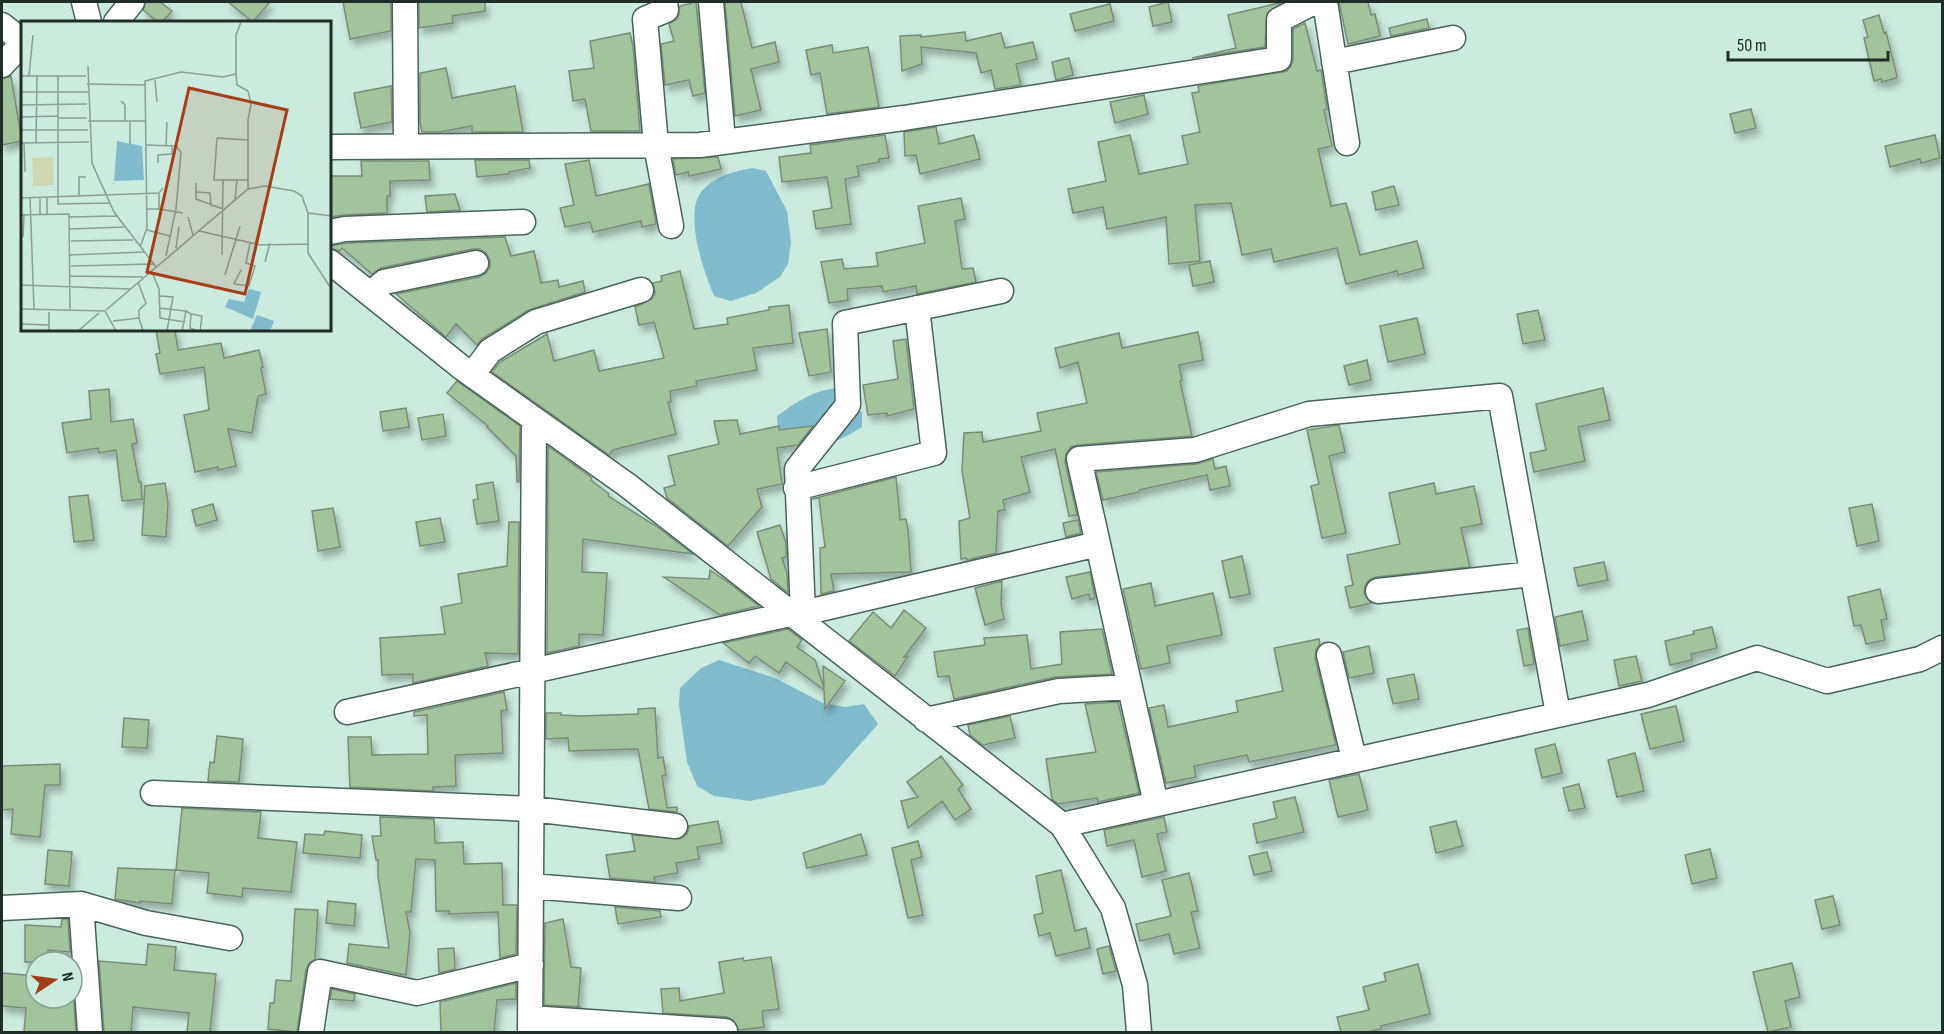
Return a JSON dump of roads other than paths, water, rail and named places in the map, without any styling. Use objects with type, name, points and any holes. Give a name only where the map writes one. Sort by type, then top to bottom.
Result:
[{"type":"street","points":[[84,2],[89,21]]},
{"type":"street","points":[[117,21],[132,2]]},
{"type":"street","points":[[405,2],[406,146]]},
{"type":"street","points":[[665,2],[666,10],[645,19],[656,145],[671,226]]},
{"type":"street","points":[[711,2],[723,141]]},
{"type":"street","points":[[332,147],[700,144],[904,118],[1279,59],[1279,20],[1314,2]]},
{"type":"street","points":[[1325,2],[1347,143]]},
{"type":"street","points":[[2,25],[21,41]]},
{"type":"street","points":[[1334,62],[1453,38]]},
{"type":"street","points":[[2,65],[21,43]]},
{"type":"street","points":[[332,232],[345,229],[523,222]]},
{"type":"street","points":[[370,294],[384,282],[477,263]]},
{"type":"street","points":[[332,264],[472,375],[627,485],[796,614],[926,720],[1062,825],[1113,908],[1135,985],[1139,1032]]},
{"type":"street","points":[[472,375],[490,351],[536,322],[641,290]]},
{"type":"street","points":[[796,614],[797,469],[848,405],[844,323],[1001,291]]},
{"type":"street","points":[[796,488],[934,453],[917,308]]},
{"type":"street","points":[[1156,804],[1079,459],[1195,450],[1310,414],[1500,396],[1558,714]]},
{"type":"street","points":[[534,419],[530,1025],[725,1031]]},
{"type":"street","points":[[346,712],[796,614],[1098,544]]},
{"type":"street","points":[[1378,591],[1523,574]]},
{"type":"street","points":[[1062,825],[1648,695],[1757,658],[1827,681],[1920,659],[1942,648]]},
{"type":"street","points":[[1329,655],[1354,759]]},
{"type":"street","points":[[926,720],[1059,692],[1130,687]]},
{"type":"street","points":[[153,793],[532,809],[675,826]]},
{"type":"street","points":[[531,886],[679,898]]},
{"type":"street","points":[[81,904],[90,1032]]},
{"type":"street","points":[[2,908],[81,904],[146,923],[230,938]]},
{"type":"street","points":[[311,1032],[320,972],[417,993],[531,965]]},
{"type":"water","points":[[753,168],[766,171],[787,211],[791,242],[788,264],[780,277],[756,293],[731,301],[714,296],[697,243],[694,213],[697,201],[707,186],[725,175]]},
{"type":"water","points":[[847,387],[848,405],[862,412],[862,427],[830,443],[821,444],[812,444],[778,432],[777,416],[794,404],[818,392]]},
{"type":"water","points":[[719,660],[775,678],[823,703],[845,707],[864,704],[878,724],[824,785],[750,801],[714,796],[697,786],[687,762],[679,705],[680,688],[701,668]]}]
